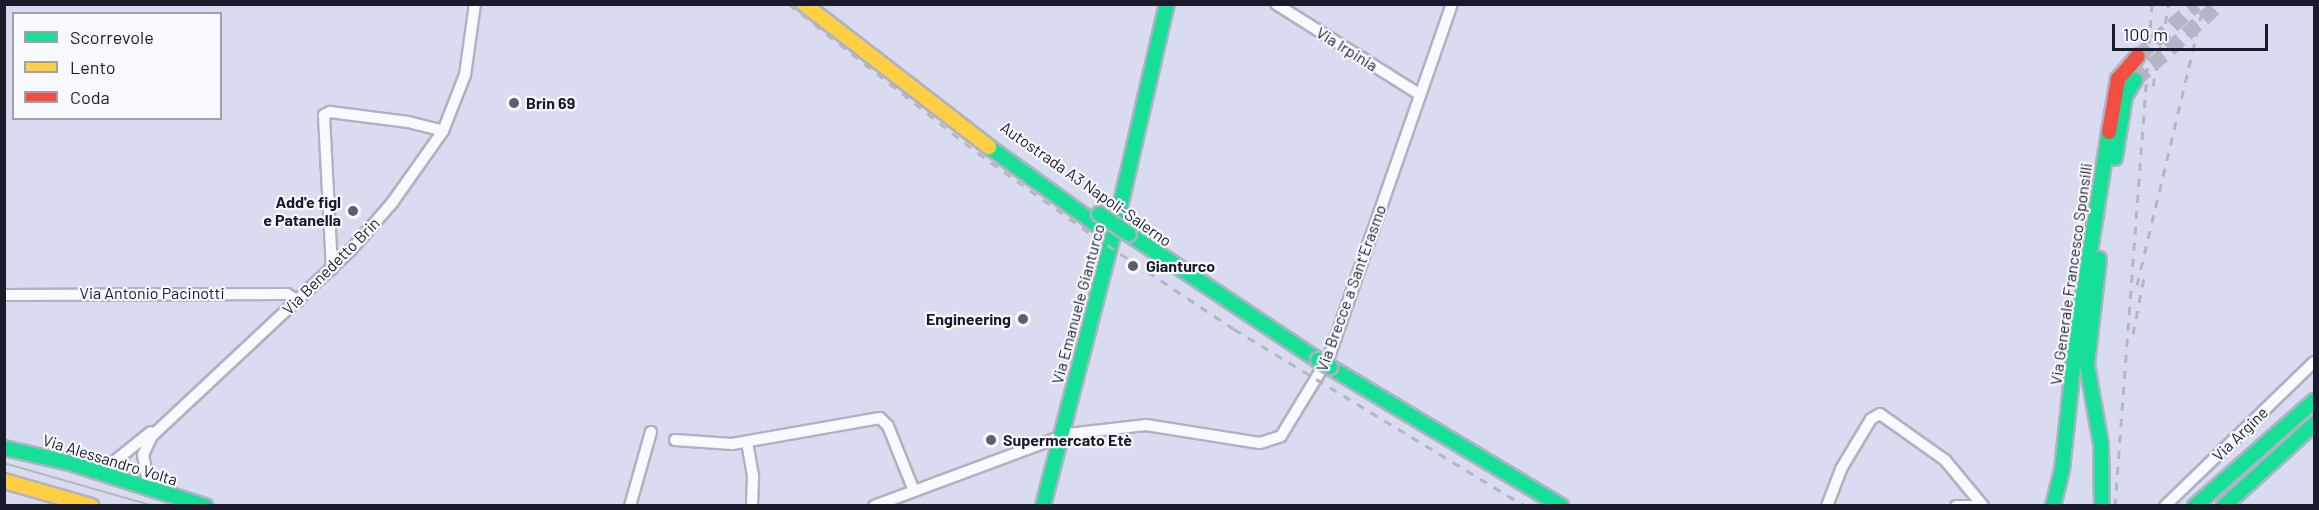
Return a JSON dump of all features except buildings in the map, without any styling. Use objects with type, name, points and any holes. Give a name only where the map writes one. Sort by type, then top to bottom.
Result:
[{"type":"main road","name":"Autostrada A3 Napoli-Salerno","points":[[804,4],[924,100],[1098,220],[1315,364],[1541,506]]},
{"type":"main road","name":"Autostrada A3 Napoli-Salerno","points":[[818,4],[1098,220]]},
{"type":"main road","name":"Via Emanuele Gianturco","points":[[1043,506],[1120,210],[1167,4]]},
{"type":"main road","name":"Via Generale Francesco Sponsilli","points":[[2053,506],[2062,470],[2076,340],[2114,97],[2118,80],[2138,56]]},
{"type":"main road","name":"Via Generale Francesco Sponsilli","points":[[2102,506],[2101,444],[2087,364],[2087,340],[2125,96],[2135,80]]},
{"type":"main road","name":"Autostrada A3 Napoli-Salerno","points":[[1328,372],[1561,506]]},
{"type":"main road","points":[[2195,506],[2314,400]]},
{"type":"main road","points":[[2215,506],[2314,414]]},
{"type":"main road","points":[[2224,506],[2314,424]]},
{"type":"main road","points":[[2237,506],[2314,435]]},
{"type":"main road","name":"Via Alessandro Volta","points":[[4,448],[100,473],[205,506]]},
{"type":"main road","points":[[4,481],[92,506]]},
{"type":"street","name":"Via Benedetto Brin","points":[[100,473],[159,427],[298,301],[332,269],[387,210],[443,131],[465,75],[475,4]]},
{"type":"street","name":"Via Irpinia","points":[[1276,4],[1419,93]]},
{"type":"street","name":"Via Brecce a Sant'Erasmo","points":[[873,506],[1060,438],[1146,425],[1260,443],[1281,436],[1329,357],[1419,93],[1452,4]]},
{"type":"street","points":[[332,269],[324,115],[330,112],[386,119],[443,131]]},
{"type":"street","name":"Via Antonio Pacinotti","points":[[4,295],[287,294],[298,301]]},
{"type":"street","name":"Via Argine","points":[[2165,506],[2314,362]]},
{"type":"street","points":[[1827,506],[1846,461],[1871,419],[1880,414],[1945,460],[1981,506]]},
{"type":"street","points":[[675,440],[722,445],[880,418],[888,426],[914,491]]},
{"type":"street","name":"Via Benedetto Brin","points":[[149,488],[143,455],[159,427]]},
{"type":"street","points":[[630,506],[651,432]]},
{"type":"street","points":[[747,442],[753,477],[752,506]]},
{"type":"street","points":[[1956,506],[1981,506]]},
{"type":"tunnel","points":[[2138,56],[2196,4]]},
{"type":"tunnel","points":[[2135,80],[2219,4]]},
{"type":"tram line","points":[[4,463],[154,506]]},
{"type":"railway","points":[[789,4],[978,153],[1094,236],[1234,329],[1525,506]]},
{"type":"railway","points":[[2115,506],[2152,4]]},
{"type":"railway","points":[[2153,86],[2169,4]]},
{"type":"railway","points":[[2137,285],[2204,4]]},
{"type":"railway","points":[[2133,334],[2144,278]]},
{"type":"traffic: fast","points":[[1043,506],[1117,220],[1167,4]]},
{"type":"traffic: fast","points":[[2115,158],[2125,96],[2135,80]]},
{"type":"traffic: fast","points":[[2053,506],[2062,470],[2076,340],[2109,132]]},
{"type":"traffic: fast","points":[[989,147],[1097,225]]},
{"type":"traffic: fast","points":[[1099,214],[1129,234]]},
{"type":"traffic: fast","points":[[1129,234],[1318,360]]},
{"type":"traffic: fast","points":[[2099,259],[2087,365],[2101,444],[2102,506]]},
{"type":"traffic: fast","points":[[1318,360],[1330,367]]},
{"type":"traffic: fast","points":[[1330,367],[1561,506]]},
{"type":"traffic: fast","points":[[2195,506],[2314,401]]},
{"type":"traffic: fast","points":[[2224,506],[2314,424]]},
{"type":"traffic: fast","points":[[4,448],[70,463],[205,506]]},
{"type":"traffic: slow","points":[[804,4],[989,147]]},
{"type":"traffic: slow","points":[[4,481],[92,506]]},
{"type":"traffic: jam","points":[[2109,132],[2118,79],[2138,56]]},
{"type":"place","name":"Brin 69","points":[[514,103]]},
{"type":"place","name":"Add'e figl e Patanella","points":[[353,211]]},
{"type":"place","name":"Gianturco","points":[[1133,266]]},
{"type":"place","name":"Engineering","points":[[1023,319]]},
{"type":"place","name":"Supermercato Etè","points":[[991,440]]}]
